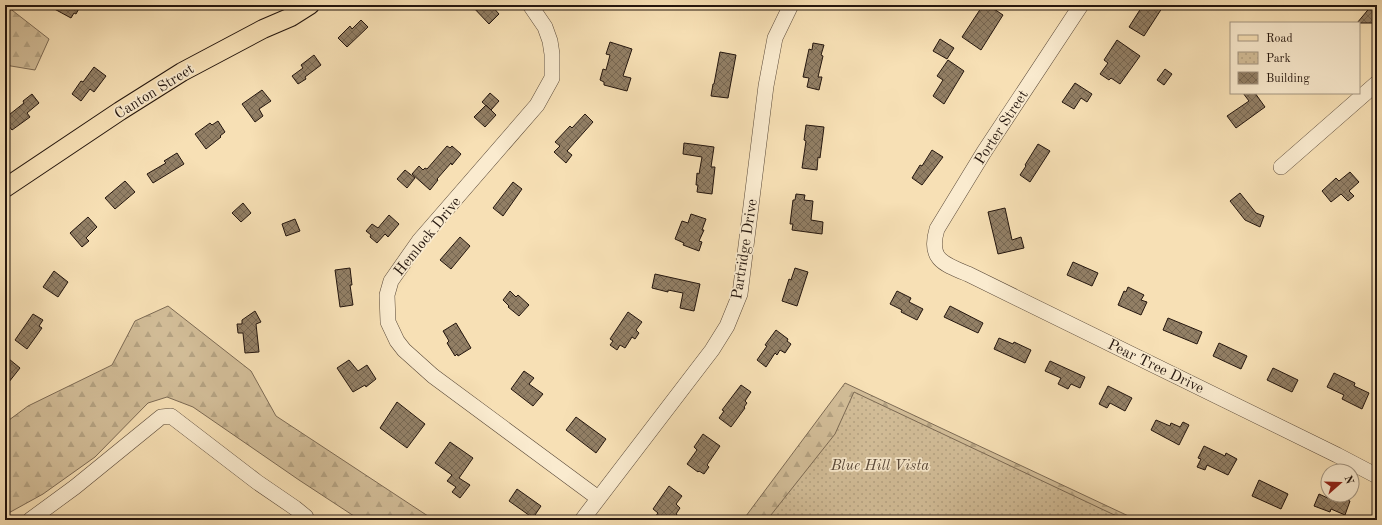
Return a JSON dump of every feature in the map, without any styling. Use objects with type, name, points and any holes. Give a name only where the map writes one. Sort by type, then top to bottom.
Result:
[{"type":"main road","name":"Canton Street","points":[[5,188],[182,72],[263,29],[291,17],[310,5]]},
{"type":"street","name":"Hemlock Drive","points":[[530,5],[545,27],[550,41],[552,54],[552,78],[537,105],[419,241],[391,281],[387,295],[388,322],[397,341],[404,350],[432,376],[598,498]]},
{"type":"street","name":"Partridge Drive","points":[[582,520],[712,350],[727,326],[740,294],[766,86],[775,38],[791,5]]},
{"type":"street","name":"Porter Street","points":[[936,255],[934,250],[934,240],[937,229],[984,152],[1081,5]]},
{"type":"street","points":[[1281,167],[1377,83]]},
{"type":"street","name":"Pear Tree Drive","points":[[936,255],[942,262],[949,266],[1337,455],[1377,476]]},
{"type":"street","points":[[30,520],[75,487],[161,417],[171,416],[257,482],[295,508],[306,519]]},
{"type":"green space","points":[[5,5],[9,5],[8,7],[49,39],[35,70],[5,65]]},
{"type":"green space","points":[[168,306],[251,371],[276,416],[434,520],[360,520],[193,407],[167,397],[148,403],[95,457],[43,494],[5,515],[5,423],[28,406],[112,365],[135,321]]},
{"type":"green space","name":"Blue Hill Vista","points":[[845,383],[1137,520],[743,520]]},
{"type":"green space","name":"Blue Hill Vista","points":[[854,392],[1125,520],[767,520],[835,434]]},
{"type":"building","points":[[47,5],[81,5],[76,14],[74,13],[71,18]]},
{"type":"building","points":[[471,5],[491,5],[499,14],[489,24]]},
{"type":"building","points":[[983,5],[988,5],[1003,15],[981,50],[962,37]]},
{"type":"building","points":[[1143,5],[1164,5],[1144,36],[1129,27]]},
{"type":"building","points":[[1372,5],[1377,5],[1377,20],[1375,23],[1358,22]]},
{"type":"building","points":[[361,20],[368,27],[347,47],[338,38],[350,26],[352,29]]},
{"type":"building","points":[[940,39],[954,48],[947,59],[933,51]]},
{"type":"building","points":[[1117,40],[1140,56],[1120,84],[1111,78],[1109,80],[1100,74],[1108,63],[1104,60]]},
{"type":"building","points":[[610,42],[632,49],[623,76],[631,78],[627,91],[604,85],[604,82],[600,80],[603,69],[606,70],[610,55],[606,54]]},
{"type":"building","points":[[813,43],[824,45],[818,77],[822,77],[819,90],[807,87],[809,78],[803,77],[809,49],[812,50]]},
{"type":"building","points":[[720,52],[736,55],[728,98],[711,96]]},
{"type":"building","points":[[314,55],[321,65],[305,77],[306,79],[298,84],[292,76],[303,68],[301,65]]},
{"type":"building","points":[[948,60],[964,71],[944,104],[933,96],[943,80],[937,76]]},
{"type":"building","points":[[94,67],[106,76],[94,92],[90,89],[81,101],[72,94],[81,81],[83,82]]},
{"type":"building","points":[[1165,69],[1172,74],[1164,85],[1157,80]]},
{"type":"building","points":[[1075,83],[1092,94],[1087,102],[1081,98],[1074,109],[1062,102]]},
{"type":"building","points":[[262,90],[271,101],[259,109],[263,116],[255,122],[242,104]]},
{"type":"building","points":[[490,93],[499,101],[491,110],[482,102]]},
{"type":"building","points":[[32,94],[39,103],[27,113],[30,117],[12,130],[5,121],[5,118],[24,103],[23,101]]},
{"type":"building","points":[[1244,94],[1256,94],[1265,107],[1236,128],[1227,116],[1249,101]]},
{"type":"building","points":[[486,105],[496,115],[485,127],[474,117]]},
{"type":"building","points":[[585,114],[593,122],[567,151],[572,155],[566,163],[554,152],[560,146],[555,142],[570,126],[572,128]]},
{"type":"building","points":[[218,121],[225,132],[206,149],[195,134],[210,123],[212,125]]},
{"type":"building","points":[[806,125],[824,127],[817,170],[802,168],[806,141],[804,140]]},
{"type":"building","points":[[684,143],[714,147],[711,167],[715,167],[712,194],[697,192],[697,173],[699,174],[702,157],[683,154]]},
{"type":"building","points":[[1038,144],[1050,151],[1030,182],[1020,175]]},
{"type":"building","points":[[447,146],[450,148],[452,146],[461,154],[437,179],[438,180],[430,190],[412,174],[419,166],[423,170],[425,168],[427,169]]},
{"type":"building","points":[[932,150],[943,157],[922,185],[912,178]]},
{"type":"building","points":[[177,153],[184,164],[153,183],[147,174],[166,163],[164,161]]},
{"type":"building","points":[[405,170],[415,178],[407,188],[397,179]]},
{"type":"building","points":[[1350,172],[1359,182],[1349,191],[1354,196],[1348,201],[1341,194],[1331,202],[1322,191],[1336,178],[1339,181]]},
{"type":"building","points":[[125,181],[135,192],[115,209],[105,198]]},
{"type":"building","points":[[513,182],[522,189],[503,216],[493,208]]},
{"type":"building","points":[[1240,193],[1256,213],[1264,216],[1260,227],[1245,220],[1230,201]]},
{"type":"building","points":[[796,194],[805,195],[804,200],[813,201],[811,220],[823,222],[822,234],[792,230],[793,224],[790,224],[793,200],[795,200]]},
{"type":"building","points":[[243,203],[251,213],[241,222],[232,213]]},
{"type":"building","points":[[1005,208],[1012,240],[1021,237],[1024,248],[998,254],[988,212]]},
{"type":"building","points":[[691,214],[706,219],[702,230],[704,230],[699,241],[702,242],[699,251],[683,245],[684,243],[675,239],[682,221],[688,223]]},
{"type":"building","points":[[389,215],[399,224],[388,237],[385,234],[377,243],[366,231],[372,224],[378,228]]},
{"type":"building","points":[[88,217],[97,227],[86,238],[89,241],[82,247],[70,233]]},
{"type":"building","points":[[295,219],[300,231],[286,236],[282,224]]},
{"type":"building","points":[[460,237],[470,246],[451,269],[440,260]]},
{"type":"building","points":[[1073,262],[1098,273],[1092,286],[1067,275]]},
{"type":"building","points":[[350,268],[352,285],[350,285],[353,305],[340,307],[335,270]]},
{"type":"building","points":[[795,268],[808,272],[797,306],[782,301],[789,279],[791,280]]},
{"type":"building","points":[[54,271],[68,282],[58,297],[43,287]]},
{"type":"building","points":[[655,274],[700,284],[694,311],[680,308],[683,293],[668,290],[668,292],[652,288]]},
{"type":"building","points":[[1128,287],[1144,295],[1141,300],[1147,302],[1141,315],[1118,305],[1124,291],[1126,292]]},
{"type":"building","points":[[510,291],[516,297],[518,295],[529,305],[519,316],[508,307],[509,306],[503,300]]},
{"type":"building","points":[[897,291],[911,298],[909,302],[923,309],[917,320],[901,312],[902,310],[890,304]]},
{"type":"building","points":[[950,306],[983,323],[978,333],[944,317]]},
{"type":"building","points":[[255,311],[261,322],[256,324],[259,352],[245,353],[243,333],[238,333],[237,324],[242,324],[242,320]]},
{"type":"building","points":[[628,312],[642,322],[636,330],[639,333],[635,339],[632,337],[625,348],[620,345],[617,350],[610,345],[613,341],[610,339]]},
{"type":"building","points":[[33,314],[43,320],[39,326],[42,328],[27,349],[15,340]]},
{"type":"building","points":[[1168,318],[1202,332],[1197,344],[1163,330]]},
{"type":"building","points":[[456,323],[471,348],[458,356],[457,354],[455,356],[447,343],[449,341],[443,331]]},
{"type":"building","points":[[776,330],[788,339],[787,341],[791,344],[785,353],[780,350],[777,355],[775,353],[766,367],[757,360],[767,346],[765,345]]},
{"type":"building","points":[[999,338],[1013,344],[1014,342],[1031,350],[1025,363],[994,349]]},
{"type":"building","points":[[1219,343],[1247,356],[1241,369],[1213,356]]},
{"type":"building","points":[[9,359],[20,368],[5,387],[5,364]]},
{"type":"building","points":[[349,360],[358,371],[367,365],[376,379],[366,387],[365,385],[353,392],[337,368]]},
{"type":"building","points":[[1050,361],[1085,377],[1080,388],[1071,384],[1068,389],[1058,384],[1061,378],[1045,371]]},
{"type":"building","points":[[1273,368],[1298,380],[1292,392],[1267,380]]},
{"type":"building","points":[[524,371],[534,378],[529,384],[543,394],[533,406],[511,389]]},
{"type":"building","points":[[1334,373],[1355,383],[1354,386],[1369,393],[1362,409],[1342,399],[1344,395],[1327,387]]},
{"type":"building","points":[[741,385],[751,392],[745,401],[747,403],[744,407],[745,408],[731,427],[719,418],[724,411],[722,410]]},
{"type":"building","points":[[1108,386],[1132,398],[1125,411],[1110,403],[1107,408],[1099,404]]},
{"type":"building","points":[[397,402],[425,424],[407,448],[380,428]]},
{"type":"building","points":[[576,417],[606,439],[596,453],[566,430]]},
{"type":"building","points":[[1156,420],[1170,426],[1171,423],[1180,427],[1183,422],[1189,425],[1179,445],[1151,430]]},
{"type":"building","points":[[703,434],[720,446],[707,465],[709,467],[704,474],[699,471],[698,472],[687,464],[697,450],[694,447]]},
{"type":"building","points":[[450,442],[473,458],[459,478],[470,485],[460,498],[452,492],[456,487],[447,481],[452,475],[435,463]]},
{"type":"building","points":[[1204,446],[1225,456],[1226,453],[1237,459],[1228,475],[1207,465],[1205,470],[1197,467],[1201,459],[1198,458]]},
{"type":"building","points":[[1259,480],[1288,494],[1281,509],[1252,496]]},
{"type":"building","points":[[669,486],[682,496],[676,504],[680,508],[676,514],[683,520],[653,520],[658,513],[653,509]]},
{"type":"building","points":[[517,489],[541,506],[533,518],[509,501]]},
{"type":"building","points":[[1319,494],[1320,503],[1349,503],[1345,515],[1331,509],[1330,512],[1314,506]]}]
